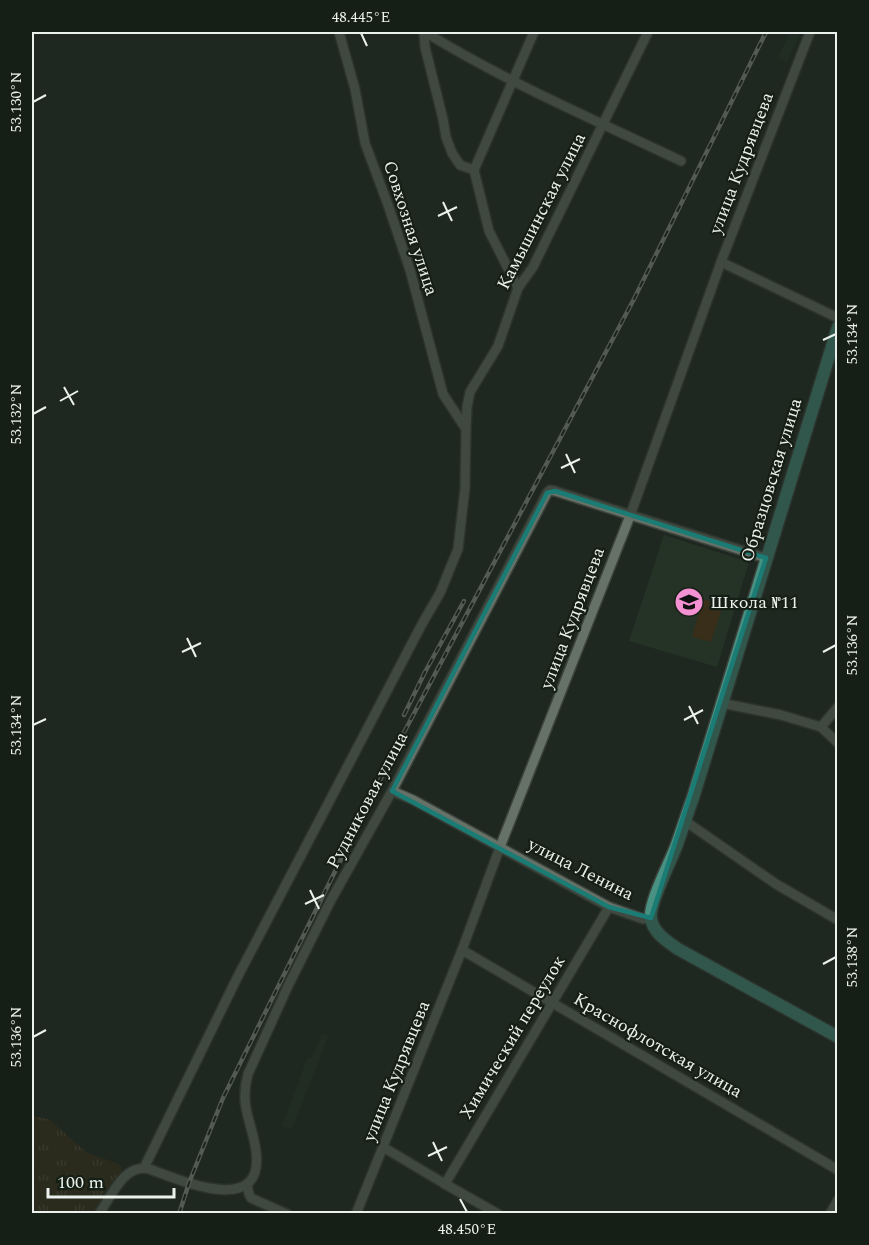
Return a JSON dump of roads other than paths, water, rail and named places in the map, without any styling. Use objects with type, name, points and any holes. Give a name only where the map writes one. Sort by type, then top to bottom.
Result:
[{"type":"main road","name":"Образцовская улица","points":[[651,918],[655,899],[685,821],[837,330]]},
{"type":"main road","name":"улица Ленина","points":[[651,918],[656,931],[678,949],[837,1037]]},
{"type":"street","name":"Совхозная улица","points":[[339,32],[355,89],[365,142],[410,270],[442,394],[466,429]]},
{"type":"street","points":[[425,32],[513,80],[681,161]]},
{"type":"street","points":[[425,32],[426,47],[446,137],[460,165],[474,170]]},
{"type":"street","points":[[518,288],[489,231],[474,170],[534,32]]},
{"type":"street","name":"Камышинская улица","points":[[144,1168],[237,978],[450,572],[460,539],[465,488],[467,407],[470,392],[498,346],[518,288],[533,267],[648,32]]},
{"type":"street","name":"улица Кудрявцева","points":[[356,1214],[462,950],[630,516],[721,262],[810,32]]},
{"type":"street","points":[[721,262],[837,318]]},
{"type":"street","name":"Рудниковая улица","points":[[247,1184],[253,1178],[257,1162],[256,1149],[244,1105],[248,1074],[331,900],[392,791],[546,493],[550,490],[555,491],[630,516]]},
{"type":"street","points":[[630,516],[766,558]]},
{"type":"street","points":[[721,703],[782,715],[821,727],[837,742]]},
{"type":"street","points":[[821,727],[837,707]]},
{"type":"street","name":"улица Ленина","points":[[392,791],[413,800],[609,907],[643,920],[651,918]]},
{"type":"street","points":[[685,821],[776,884],[837,920]]},
{"type":"street","name":"Химический переулок","points":[[445,1184],[609,907]]},
{"type":"street","name":"Краснофлотская улица","points":[[462,950],[837,1170]]},
{"type":"street","points":[[383,1147],[498,1214]]},
{"type":"street","points":[[99,1214],[122,1180],[136,1169],[144,1168],[213,1190],[224,1191],[247,1184],[251,1198],[287,1214]]},
{"type":"street","points":[[830,1214],[837,1200]]},
{"type":"railway","points":[[179,1214],[223,1098],[401,738],[634,299],[766,32]]},
{"type":"railway","points":[[404,715],[464,601]]},
{"type":"place","name":"Школа №11","points":[[689,602]]}]
